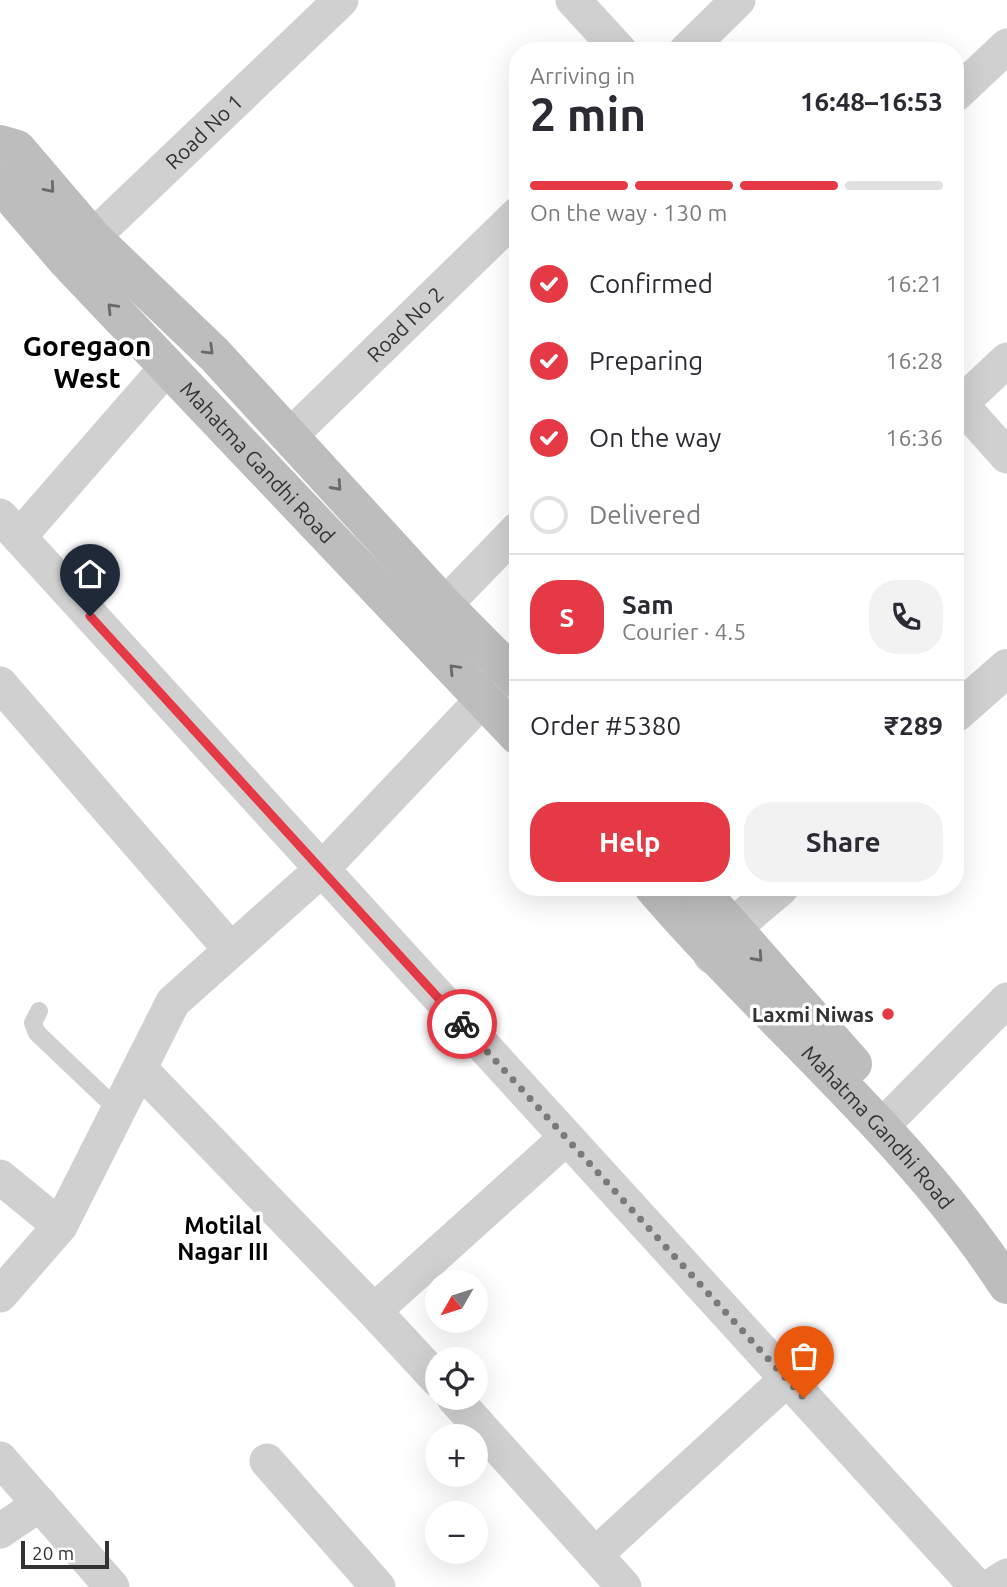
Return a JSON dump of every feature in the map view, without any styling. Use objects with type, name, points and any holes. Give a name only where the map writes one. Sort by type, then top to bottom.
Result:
[{"type":"main road","name":"Mahatma Gandhi Road","points":[[0,144],[16,149],[80,250],[168,366],[509,726]]},
{"type":"main road","name":"Mahatma Gandhi Road","points":[[0,183],[80,250],[214,354],[444,605],[509,671]]},
{"type":"main road","name":"Mahatma Gandhi Road","points":[[667,896],[712,925],[888,1119],[975,1203],[1007,1246]]},
{"type":"main road","name":"Mahatma Gandhi Road","points":[[888,1119],[1007,1285]]},
{"type":"street","name":"Road No 1","points":[[80,250],[341,0]]},
{"type":"street","points":[[573,0],[612,42]]},
{"type":"street","points":[[695,42],[738,0]]},
{"type":"street","points":[[964,86],[1007,46]]},
{"type":"street","name":"Road No 2","points":[[291,435],[509,223]]},
{"type":"street","points":[[964,397],[1007,360]]},
{"type":"street","points":[[168,366],[10,527],[977,1587]]},
{"type":"street","points":[[964,410],[1007,456]]},
{"type":"street","points":[[418,632],[509,538]]},
{"type":"street","points":[[964,706],[1007,668]]},
{"type":"street","points":[[0,1295],[60,1226],[173,1002],[321,870],[482,698],[509,679]]},
{"type":"street","points":[[0,684],[231,950]]},
{"type":"street","points":[[964,730],[1007,692]]},
{"type":"street","points":[[712,925],[743,896]]},
{"type":"street","points":[[712,925],[764,896]]},
{"type":"street","points":[[888,1119],[1007,1000]]},
{"type":"street","points":[[140,1069],[425,1366]]},
{"type":"street","points":[[374,1311],[566,1138]]},
{"type":"street","points":[[0,1177],[60,1226]]},
{"type":"street","points":[[595,1555],[787,1378]]},
{"type":"street","points":[[465,1410],[624,1587]]},
{"type":"street","points":[[0,1458],[112,1587]]},
{"type":"street","points":[[267,1461],[378,1587]]},
{"type":"street","points":[[0,1531],[40,1504]]},
{"type":"street","points":[[990,1587],[1007,1576]]},
{"type":"lane","points":[[39,1011],[33,1023],[37,1033],[119,1111]]},
{"type":"way so far","points":[[462,1024],[804,1398]]},
{"type":"place","name":"Laxmi Niwas","points":[[888,1014]]},
{"type":"district","name":"Goregaon West","points":[[87,361]]},
{"type":"district","name":"Motilal Nagar III","points":[[223,1238]]},
{"type":"route","points":[[90,616],[462,1024]]}]
